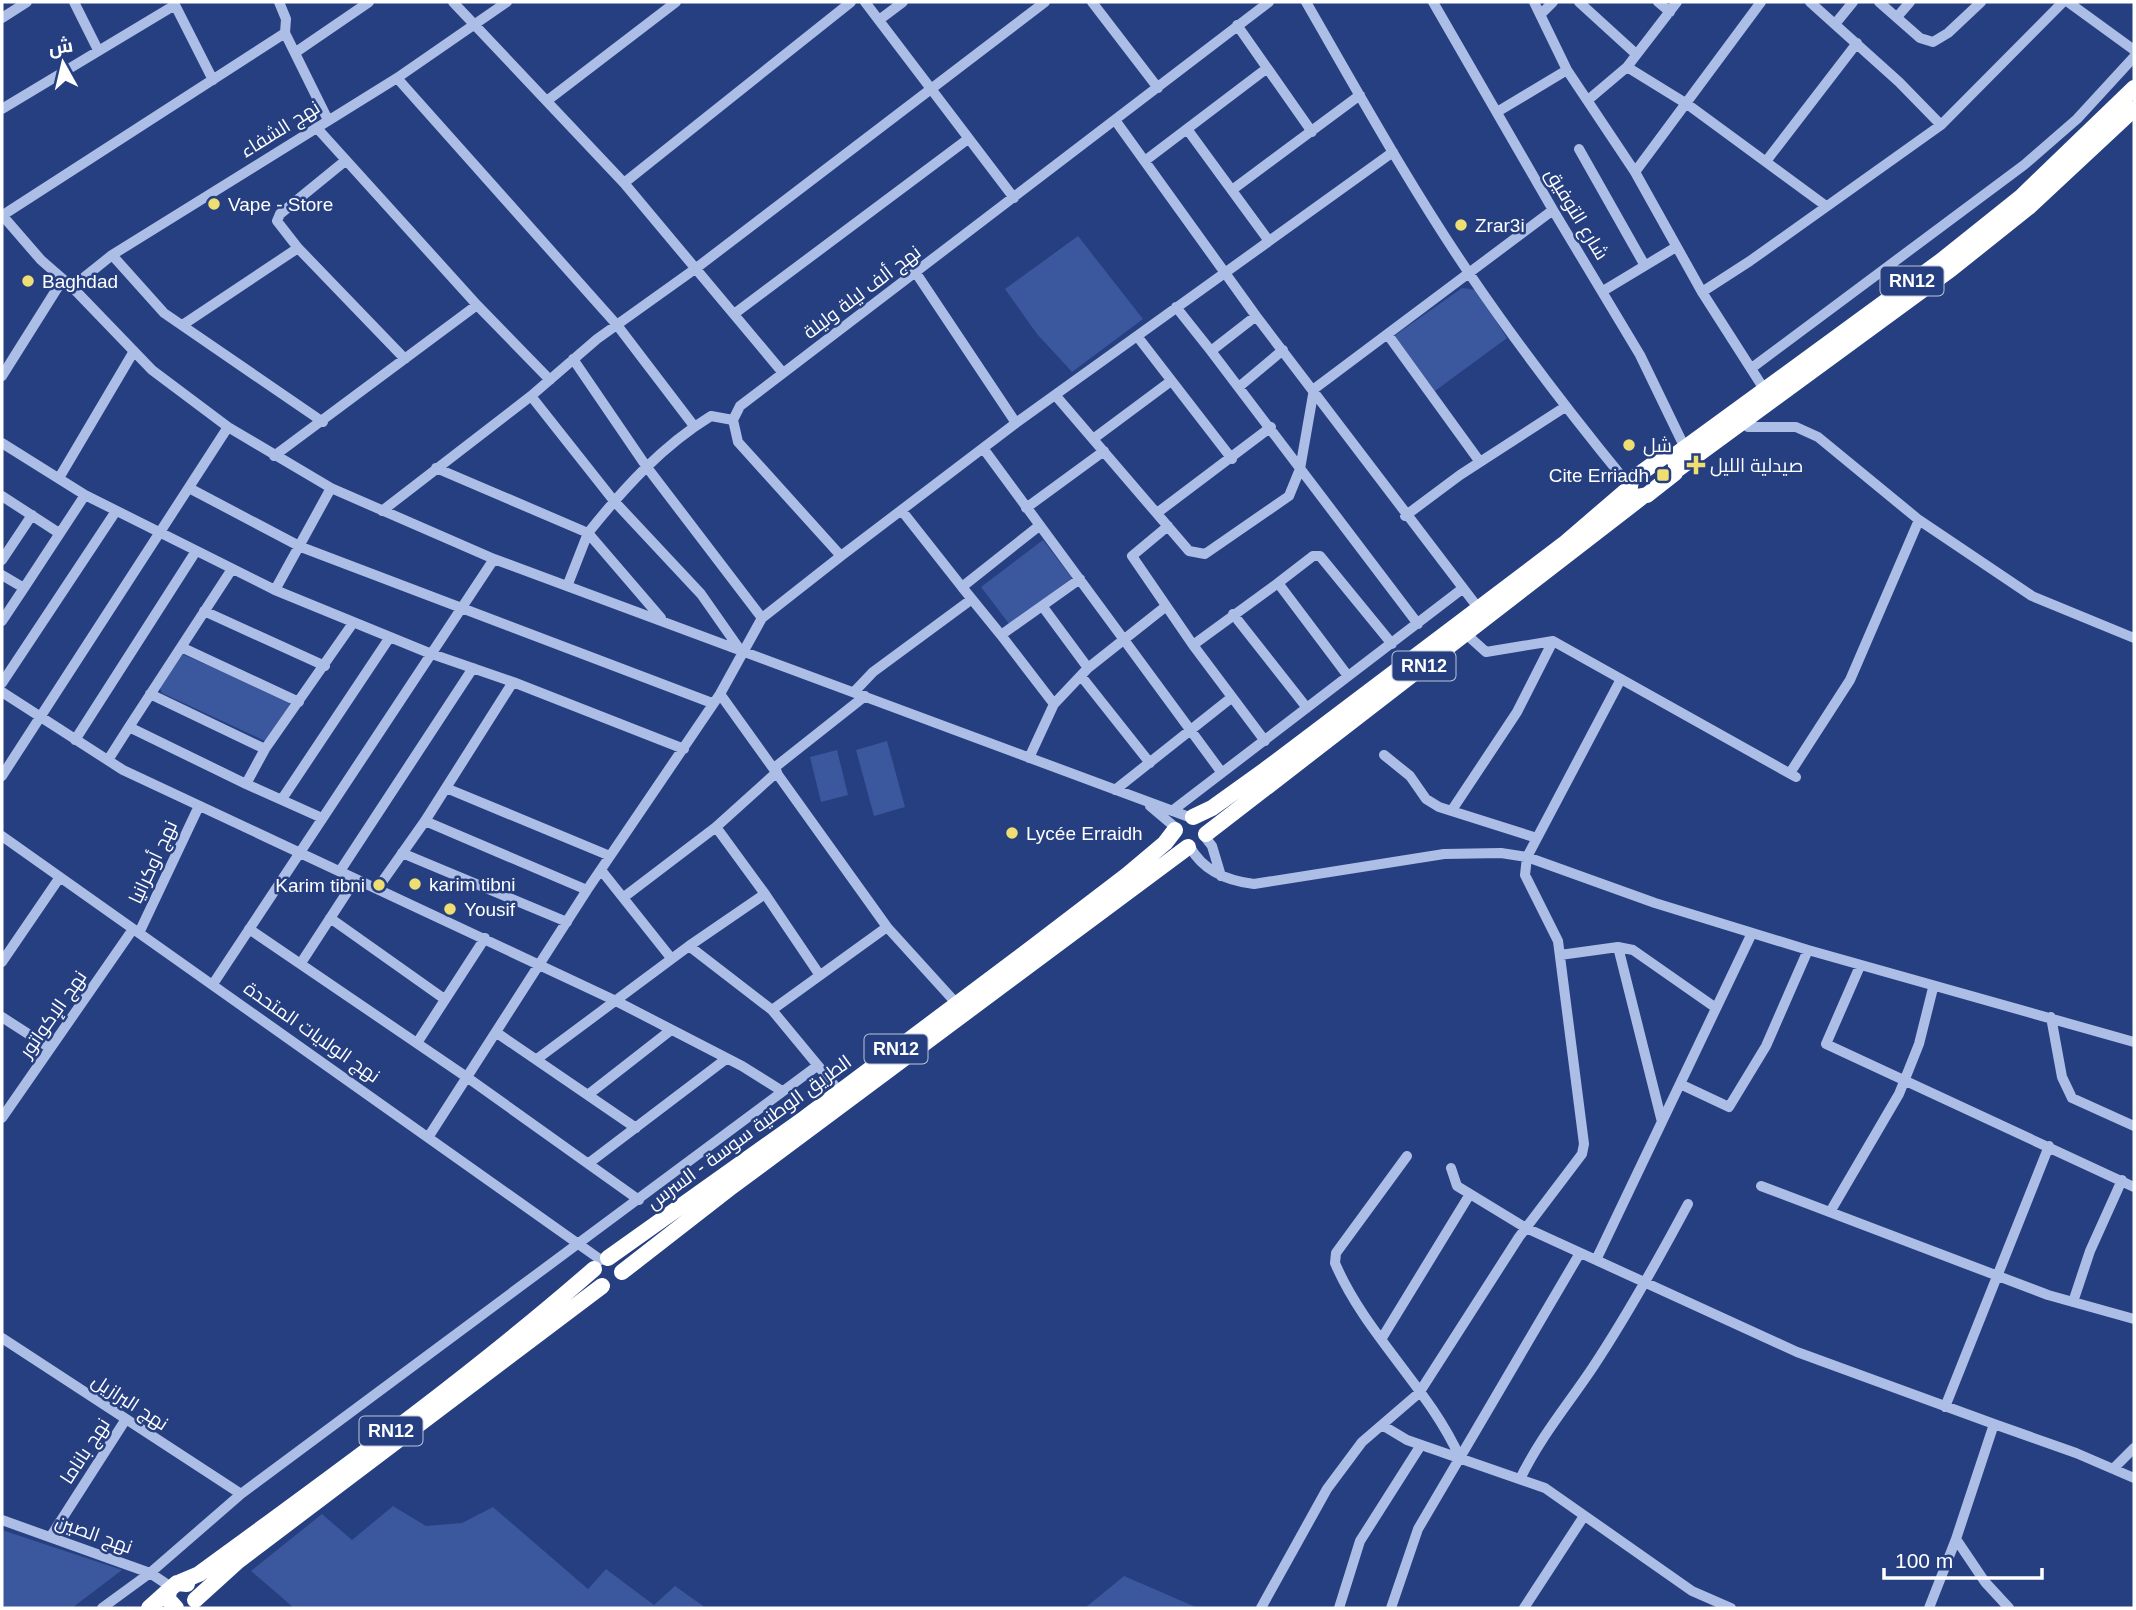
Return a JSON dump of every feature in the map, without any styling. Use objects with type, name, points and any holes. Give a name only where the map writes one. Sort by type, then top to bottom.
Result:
[{"type":"highway","name":"RN12","points":[[1189,847],[1199,845],[1205,836],[1466,634],[1633,490],[1679,458],[1764,389],[1941,261],[2021,197],[2134,88]]},
{"type":"highway","name":"RN12","points":[[1633,490],[1662,456],[1679,458],[1741,422],[1951,269],[2031,206],[2134,109]]},
{"type":"highway","name":"الطريق الوطنية سوسة - السرس","points":[[149,1608],[173,1587],[199,1574],[508,1341],[601,1262],[639,1239],[1127,875],[1165,844],[1181,821],[1212,808],[1265,770],[1633,490]]},
{"type":"highway","points":[[1189,847],[1177,839],[1181,821],[1204,825],[1205,836]]},
{"type":"highway","name":"الطريق الوطنية سوسة - السرس","points":[[622,1272],[730,1188],[1189,847]]},
{"type":"highway","points":[[602,1286],[594,1277],[601,1262],[616,1261],[622,1272]]},
{"type":"highway","name":"RN12","points":[[195,1606],[238,1561],[602,1286],[616,1284],[622,1272]]},
{"type":"highway","name":"RN12","points":[[173,1587],[192,1587],[195,1606]]},
{"type":"highway","points":[[173,1587],[168,1599],[176,1608]]},
{"type":"street","points":[[2,18],[27,2]]},
{"type":"street","points":[[74,2],[98,50]]},
{"type":"street","points":[[279,2],[286,19],[285,33],[328,120]]},
{"type":"street","points":[[296,52],[369,2]]},
{"type":"street","points":[[453,2],[624,183],[783,373]]},
{"type":"street","name":"نهج الشفاء","points":[[2,376],[5,361],[68,283],[397,78],[507,2]]},
{"type":"street","points":[[548,100],[676,2]]},
{"type":"street","points":[[624,183],[850,2]]},
{"type":"street","points":[[864,2],[1014,198]]},
{"type":"street","points":[[880,20],[904,2]]},
{"type":"street","points":[[382,511],[531,396],[617,325],[695,269],[930,87],[1045,2]]},
{"type":"street","points":[[1092,2],[1158,88]]},
{"type":"street","name":"نهج ألف ليلة وليلة","points":[[733,420],[740,406],[1269,2]]},
{"type":"street","points":[[1306,2],[1393,152],[1470,275],[1564,407],[1633,490]]},
{"type":"street","name":"شارع التوفيق","points":[[1433,2],[1552,211],[1640,355],[1679,458]]},
{"type":"street","points":[[1534,2],[1567,70],[1635,172],[1702,292],[1753,367],[1764,389]]},
{"type":"street","points":[[1541,14],[1553,2]]},
{"type":"street","points":[[1579,2],[1636,54]]},
{"type":"street","points":[[1658,2],[1670,12]]},
{"type":"street","points":[[1588,100],[1627,67],[1677,2]]},
{"type":"street","points":[[1635,172],[1761,2]]},
{"type":"street","points":[[1810,2],[1857,43],[1941,125]]},
{"type":"street","points":[[1835,24],[1853,2]]},
{"type":"street","points":[[1879,2],[1920,38],[1933,42],[1948,33],[1981,2]]},
{"type":"street","points":[[1897,18],[1910,2]]},
{"type":"street","points":[[1702,292],[1941,125],[2069,2],[2134,50]]},
{"type":"street","points":[[2,110],[174,3],[213,80]]},
{"type":"street","points":[[1237,25],[1312,132]]},
{"type":"street","points":[[285,33],[2,215],[41,260],[68,283],[152,370],[228,427],[274,456],[331,488],[382,511],[494,559],[663,620],[743,654],[859,694],[1115,790],[1181,821]]},
{"type":"street","points":[[1767,160],[1857,43]]},
{"type":"street","points":[[1753,367],[2024,165],[2077,119],[2134,57]]},
{"type":"street","points":[[1627,67],[1687,104],[1767,160],[1826,206]]},
{"type":"street","points":[[1146,160],[1266,68]]},
{"type":"street","points":[[1497,112],[1567,70]]},
{"type":"street","points":[[397,78],[617,325],[694,426]]},
{"type":"street","points":[[1232,190],[1360,95]]},
{"type":"street","points":[[1115,120],[1256,316],[1314,390],[1405,516],[1479,609]]},
{"type":"street","points":[[316,127],[477,305],[550,380]]},
{"type":"street","points":[[1187,129],[1269,240]]},
{"type":"street","points":[[734,314],[968,139]]},
{"type":"street","points":[[1579,149],[1644,264]]},
{"type":"street","points":[[429,1136],[587,890],[720,694],[762,618],[1016,423],[1393,152]]},
{"type":"street","points":[[345,161],[280,214],[277,220],[298,248],[405,359]]},
{"type":"street","points":[[1056,396],[1189,551],[1205,554],[1289,496],[1300,469],[1314,390],[1552,211]]},
{"type":"street","points":[[1603,291],[1676,247]]},
{"type":"street","points":[[184,324],[298,248]]},
{"type":"street","points":[[112,255],[164,313],[184,324],[323,422]]},
{"type":"street","points":[[916,273],[1016,423]]},
{"type":"street","points":[[274,456],[477,305]]},
{"type":"street","points":[[1176,307],[1240,386],[1418,624]]},
{"type":"street","points":[[1211,351],[1256,316]]},
{"type":"street","points":[[1388,335],[1480,462]]},
{"type":"street","points":[[1137,336],[1232,459]]},
{"type":"street","points":[[1240,386],[1283,350]]},
{"type":"street","points":[[59,478],[134,351]]},
{"type":"street","points":[[573,359],[646,466],[762,618]]},
{"type":"street","points":[[1093,439],[1171,381]]},
{"type":"street","points":[[531,396],[614,502],[701,594],[743,654]]},
{"type":"street","points":[[1405,516],[1480,462],[1564,407]]},
{"type":"street","points":[[568,584],[588,533],[614,502],[646,466],[694,426],[711,416],[733,420],[738,442],[841,556]]},
{"type":"street","points":[[1741,422],[1748,427],[1796,427],[1818,437],[1919,520],[2032,596],[2134,638]]},
{"type":"street","points":[[2,776],[7,757],[38,717],[228,427]]},
{"type":"street","points":[[1157,513],[1271,427]]},
{"type":"street","points":[[2,443],[85,495],[275,590],[429,653],[513,682],[684,749]]},
{"type":"street","points":[[983,448],[1222,773]]},
{"type":"street","points":[[1026,508],[1104,451]]},
{"type":"street","points":[[436,468],[588,533],[663,620]]},
{"type":"street","points":[[189,488],[301,547],[712,704]]},
{"type":"street","points":[[275,590],[331,488]]},
{"type":"street","points":[[2,621],[85,495]]},
{"type":"street","points":[[2,496],[59,533]]},
{"type":"street","points":[[2,683],[116,511]]},
{"type":"street","points":[[902,511],[1054,704]]},
{"type":"street","points":[[2,560],[6,544],[32,516]]},
{"type":"street","points":[[1466,634],[1486,652],[1553,641],[1793,775],[1850,680],[1919,520]]},
{"type":"street","points":[[962,587],[1039,526]]},
{"type":"street","points":[[1168,526],[1132,555],[1165,607],[1265,741]]},
{"type":"street","points":[[75,740],[196,551]]},
{"type":"street","points":[[1193,645],[1313,556],[1320,556],[1392,644]]},
{"type":"street","points":[[213,984],[429,653],[494,559]]},
{"type":"street","points":[[107,760],[232,569]]},
{"type":"street","points":[[2,575],[24,588]]},
{"type":"street","points":[[1001,635],[1080,579]]},
{"type":"street","points":[[1278,583],[1348,676]]},
{"type":"street","points":[[1181,821],[1222,773],[1462,589]]},
{"type":"street","points":[[624,897],[716,827],[859,694],[873,672],[972,599]]},
{"type":"street","points":[[1043,607],[1084,672],[1150,763]]},
{"type":"street","points":[[1029,758],[1054,704],[1084,672],[1165,607]]},
{"type":"street","points":[[204,611],[326,666]]},
{"type":"street","points":[[1233,614],[1307,708]]},
{"type":"street","points":[[246,784],[265,749],[326,666],[353,623]]},
{"type":"street","points":[[282,799],[390,637]]},
{"type":"street","points":[[1452,810],[1517,712],[1553,641]]},
{"type":"street","points":[[181,647],[299,702]]},
{"type":"street","points":[[340,871],[473,668]]},
{"type":"street","points":[[1261,1608],[1327,1489],[1362,1442],[1419,1394],[1526,1228],[1582,1154],[1584,1144],[1558,941],[1525,875],[1527,857],[1621,679]]},
{"type":"street","points":[[377,888],[425,821],[513,682]]},
{"type":"street","points":[[2,692],[107,760],[355,880],[541,964],[616,1001],[782,1091]]},
{"type":"street","points":[[150,694],[265,749]]},
{"type":"street","points":[[720,694],[887,927],[956,1003]]},
{"type":"street","points":[[1115,790],[1231,698]]},
{"type":"street","points":[[129,727],[322,818]]},
{"type":"street","points":[[1384,755],[1410,776],[1426,799],[1537,838]]},
{"type":"street","points":[[446,788],[610,856]]},
{"type":"street","points":[[1145,802],[1181,821]]},
{"type":"street","name":"نهج أوكرانيا","points":[[136,931],[199,806]]},
{"type":"street","points":[[425,821],[587,890]]},
{"type":"street","points":[[716,827],[819,974]]},
{"type":"street","name":"نهج الولايات المتحدة","points":[[2,836],[546,1219],[601,1262]]},
{"type":"street","points":[[1205,836],[1212,846],[1221,876]]},
{"type":"street","points":[[1189,847],[1202,863],[1221,876],[1254,884],[1444,854],[1501,853],[1527,857],[1752,933],[1860,966],[2134,1042]]},
{"type":"street","points":[[402,853],[567,922]]},
{"type":"street","points":[[601,870],[671,958]]},
{"type":"street","points":[[2,962],[60,877]]},
{"type":"street","points":[[301,963],[355,880]]},
{"type":"street","points":[[537,1059],[671,958],[765,894]]},
{"type":"street","points":[[330,918],[443,998]]},
{"type":"street","points":[[772,1010],[887,927]]},
{"type":"street","points":[[249,929],[468,1078],[639,1200]]},
{"type":"street","name":"نهج الإكواتور","points":[[2,1118],[136,931]]},
{"type":"street","points":[[1596,1260],[1752,933]]},
{"type":"street","points":[[417,1043],[443,998],[485,938]]},
{"type":"street","points":[[689,946],[772,1010],[839,1091]]},
{"type":"street","points":[[1560,955],[1618,947],[1633,950],[1716,1008]]},
{"type":"street","points":[[1618,947],[1662,1122]]},
{"type":"street","points":[[1680,1084],[1729,1107],[1766,1046],[1808,950]]},
{"type":"street","points":[[1860,966],[1826,1044],[2134,1186]]},
{"type":"street","points":[[1830,1212],[1904,1080],[1919,1044],[1933,988]]},
{"type":"street","points":[[2,1017],[50,1048]]},
{"type":"street","points":[[2051,1017],[2062,1077],[2072,1098],[2134,1126]]},
{"type":"street","points":[[589,1094],[671,1030]]},
{"type":"street","points":[[497,1034],[636,1128]]},
{"type":"street","points":[[589,1163],[726,1059]]},
{"type":"street","points":[[102,1608],[150,1573],[241,1494],[817,1066]]},
{"type":"street","points":[[1945,1407],[2049,1146]]},
{"type":"street","points":[[1408,1156],[1336,1253],[1335,1263],[1340,1275],[1419,1394],[1447,1429],[1460,1458]]},
{"type":"street","points":[[1451,1168],[1457,1186],[1526,1228],[1797,1352],[2134,1478]]},
{"type":"street","points":[[2073,1302],[2090,1251],[2122,1180]]},
{"type":"street","points":[[1761,1186],[1997,1276],[2134,1319]]},
{"type":"street","points":[[1382,1338],[1470,1194]]},
{"type":"street","points":[[1520,1479],[1540,1439],[1592,1369],[1646,1283],[1688,1204]]},
{"type":"street","points":[[1391,1608],[1418,1529],[1580,1252]]},
{"type":"street","name":"نهج البرازيل","points":[[2,1338],[241,1494]]},
{"type":"street","name":"نهج باناما","points":[[51,1536],[125,1419]]},
{"type":"street","points":[[1929,1608],[1956,1539],[1994,1424]]},
{"type":"street","points":[[1382,1425],[1420,1445],[1545,1488],[1692,1591],[1731,1608]]},
{"type":"street","points":[[1339,1608],[1360,1541],[1420,1445]]},
{"type":"street","points":[[2113,1469],[2134,1448]]},
{"type":"street","points":[[1524,1608],[1584,1516]]},
{"type":"street","name":"نهج الصين","points":[[2,1520],[150,1573],[173,1587]]},
{"type":"street","points":[[1956,1539],[1985,1583],[2009,1608]]},
{"type":"shaded area","points":[[1078,236],[1143,319],[1072,372],[1037,334],[1005,289]]},
{"type":"shaded area","points":[[1462,288],[1476,290],[1507,338],[1435,391],[1394,336]]},
{"type":"shaded area","points":[[1043,540],[1072,578],[1010,625],[981,587]]},
{"type":"shaded area","points":[[182,654],[288,700],[290,706],[265,741],[162,693],[160,688]]},
{"type":"shaded area","points":[[887,741],[905,807],[874,816],[856,750]]},
{"type":"shaded area","points":[[837,750],[848,795],[821,802],[810,757]]},
{"type":"shaded area","points":[[393,1506],[426,1526],[462,1523],[493,1507],[588,1589],[606,1569],[654,1605],[675,1586],[706,1608],[294,1608],[251,1571],[322,1514],[352,1540]]},
{"type":"shaded area","points":[[2,1530],[122,1570],[72,1608],[2,1606]]},
{"type":"shaded area","points":[[1124,1576],[1198,1608],[1085,1608]]},
{"type":"place","name":"Vape - Store","points":[[214,204]]},
{"type":"place","name":"Zrar3i","points":[[1461,225]]},
{"type":"place","name":"Baghdad","points":[[28,281]]},
{"type":"place","name":"شل","points":[[1629,445]]},
{"type":"place","name":"صيدلية الليل","points":[[1696,465]]},
{"type":"place","name":"Cite Erriadh","points":[[1663,475]]},
{"type":"place","name":"Lycée Erraidh","points":[[1012,833]]},
{"type":"place","name":"karim tibni","points":[[415,884]]},
{"type":"place","name":"Karim tibni","points":[[379,885]]},
{"type":"place","name":"Yousif","points":[[450,909]]}]
